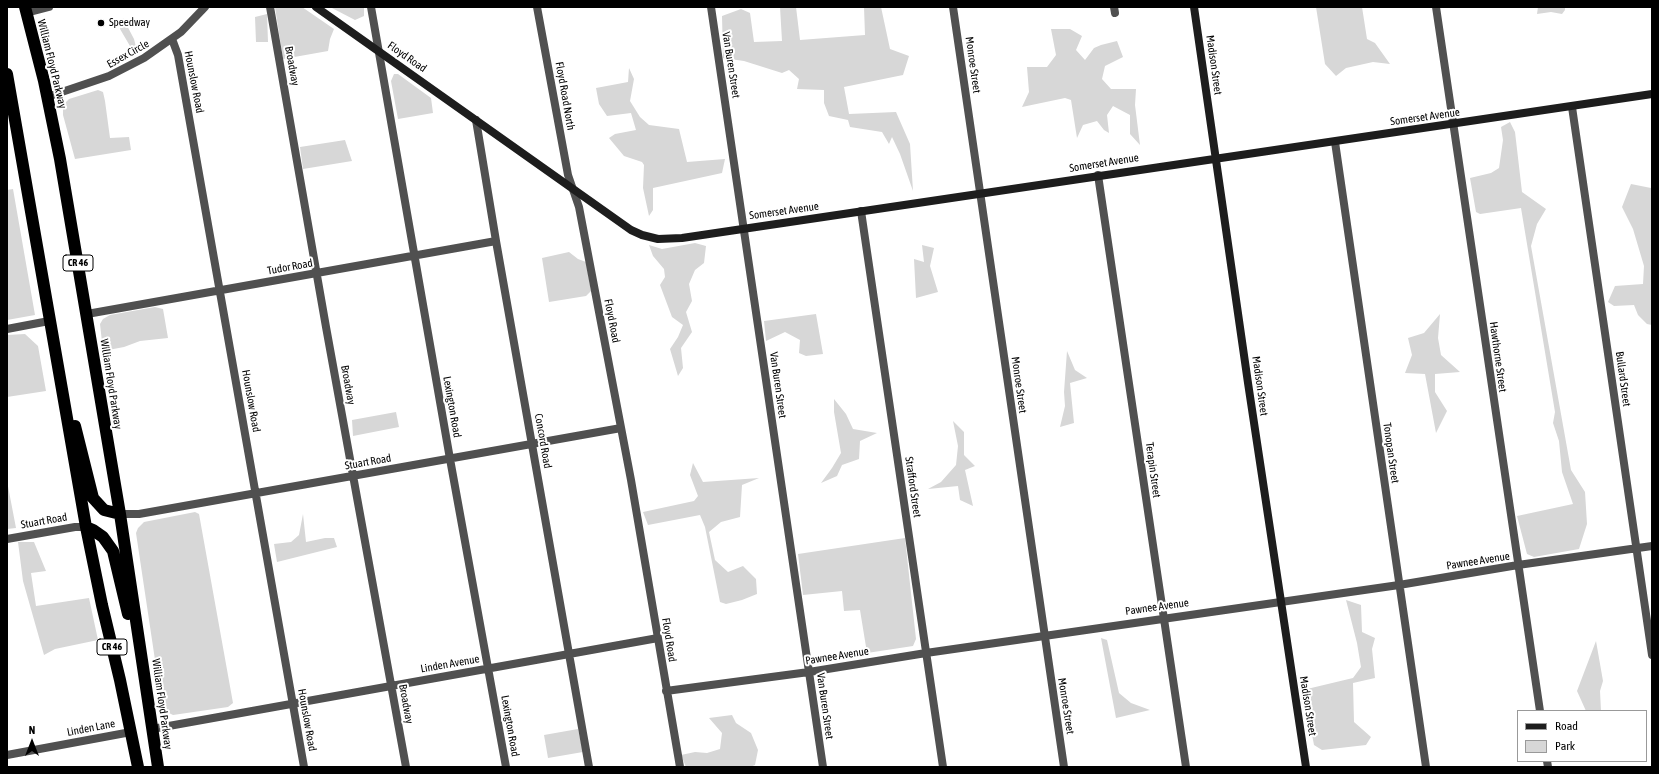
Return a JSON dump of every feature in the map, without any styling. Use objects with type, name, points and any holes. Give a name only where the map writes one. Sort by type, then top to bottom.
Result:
[{"type":"highway","name":"William Floyd Parkway","points":[[26,10],[47,97],[87,314],[120,514],[158,767]]},
{"type":"highway","name":"CR 46","points":[[7,74],[9,103],[96,580],[138,767]]},
{"type":"highway","points":[[61,388],[72,415],[93,498],[104,510],[120,514]]},
{"type":"highway","points":[[86,527],[104,537],[113,551],[135,648],[144,671]]},
{"type":"street","points":[[26,10],[49,7]]},
{"type":"street","name":"Essex Circle","points":[[47,97],[86,85],[119,72],[144,58],[172,39],[205,7]]},
{"type":"street","name":"Broadway","points":[[270,7],[406,767]]},
{"type":"street","name":"Floyd Road","points":[[316,7],[573,189],[579,207],[621,428],[680,767]]},
{"type":"street","name":"Lexington Road","points":[[371,7],[450,459],[506,767]]},
{"type":"street","name":"Floyd Road North","points":[[537,7],[568,175],[573,189]]},
{"type":"street","name":"Van Buren Street","points":[[711,7],[823,767]]},
{"type":"street","name":"Monroe Street","points":[[953,7],[1064,767]]},
{"type":"street","name":"Madison Street","points":[[1194,7],[1217,158],[1248,383],[1306,767]]},
{"type":"street","name":"Hawthorne Street","points":[[1436,7],[1540,710]]},
{"type":"street","name":"Hounslow Road","points":[[172,39],[178,55],[304,767]]},
{"type":"street","name":"Somerset Avenue","points":[[573,189],[631,230],[652,238],[669,239],[1098,175],[1335,142],[1652,94]]},
{"type":"street","name":"Bullard Street","points":[[1572,107],[1652,655]]},
{"type":"street","name":"Concord Road","points":[[476,120],[589,767]]},
{"type":"street","name":"Tonopan Street","points":[[1335,142],[1426,767]]},
{"type":"street","name":"Terapin Street","points":[[1098,175],[1186,767]]},
{"type":"street","name":"Strafford Street","points":[[861,211],[943,767]]},
{"type":"street","name":"Tudor Road","points":[[87,314],[496,241]]},
{"type":"street","points":[[7,329],[49,321]]},
{"type":"street","name":"Stuart Road","points":[[120,514],[139,514],[256,494],[621,428]]},
{"type":"street","name":"Stuart Road","points":[[7,539],[75,527],[86,527]]},
{"type":"street","name":"Pawnee Avenue","points":[[666,691],[809,672],[926,652],[1044,636],[1163,617],[1399,585],[1518,565],[1652,546]]},
{"type":"street","name":"Linden Avenue","points":[[152,729],[658,638]]},
{"type":"street","name":"Linden Lane","points":[[7,755],[131,732]]},
{"type":"green space","points":[[275,7],[302,7],[334,29],[330,39],[328,51],[283,59]]},
{"type":"green space","points":[[330,7],[364,7],[364,16],[355,20]]},
{"type":"green space","points":[[780,7],[796,7],[800,40],[865,35],[864,7],[881,7],[890,49],[909,56],[903,75],[844,87],[849,114],[896,112],[910,144],[913,191],[900,154],[892,137],[889,144],[882,132],[850,127],[848,120],[829,116],[824,103],[824,90],[797,89],[799,79],[789,70],[782,73],[744,61],[723,58],[722,16],[741,9],[750,13],[754,42],[782,41]]},
{"type":"green space","points":[[1316,7],[1362,7],[1367,39],[1375,43],[1390,64],[1373,62],[1346,68],[1336,76],[1325,64]]},
{"type":"green space","points":[[1538,7],[1565,7],[1565,10],[1562,14],[1551,12],[1537,14]]},
{"type":"green space","points":[[267,14],[268,42],[256,42],[255,17]]},
{"type":"green space","points":[[123,18],[134,39],[136,47],[130,46],[120,29]]},
{"type":"green space","points":[[1051,29],[1070,29],[1082,36],[1076,50],[1085,60],[1094,48],[1117,41],[1123,57],[1105,66],[1102,79],[1111,89],[1136,89],[1135,105],[1140,145],[1130,134],[1130,115],[1113,106],[1107,115],[1109,133],[1104,130],[1097,121],[1083,125],[1077,138],[1071,100],[1065,98],[1022,107],[1029,92],[1027,67],[1047,67],[1056,55]]},
{"type":"green space","points":[[629,68],[634,79],[630,101],[640,117],[649,125],[679,129],[687,162],[725,159],[722,173],[653,188],[653,210],[649,216],[643,188],[644,165],[642,162],[624,156],[609,138],[615,134],[636,130],[631,113],[607,116],[599,104],[596,88],[628,82]]},
{"type":"green space","points":[[394,74],[398,74],[431,98],[433,113],[398,119],[391,81]]},
{"type":"green space","points":[[98,90],[103,92],[110,138],[129,137],[131,150],[75,159],[63,115],[63,105],[69,99]]},
{"type":"green space","points":[[1510,122],[1515,132],[1522,192],[1546,209],[1537,224],[1531,246],[1571,470],[1585,492],[1587,524],[1579,549],[1534,557],[1527,554],[1517,516],[1573,504],[1562,472],[1559,441],[1553,423],[1555,412],[1521,208],[1480,214],[1476,212],[1470,178],[1491,173],[1499,168],[1503,140],[1501,127]]},
{"type":"green space","points":[[345,140],[352,161],[303,169],[300,147]]},
{"type":"green space","points":[[1631,184],[1651,188],[1652,190],[1652,325],[1647,324],[1638,315],[1634,305],[1614,306],[1608,302],[1615,286],[1643,284],[1644,266],[1633,229],[1622,207]]},
{"type":"green space","points":[[13,189],[35,315],[7,320],[7,190]]},
{"type":"green space","points":[[695,243],[706,246],[704,263],[695,270],[689,284],[692,301],[686,312],[692,332],[681,348],[683,368],[678,376],[670,349],[678,337],[683,325],[672,317],[660,285],[665,277],[664,269],[653,256],[649,245],[662,249]]},
{"type":"green space","points":[[922,245],[934,248],[930,266],[938,292],[916,298],[914,259],[924,262]]},
{"type":"green space","points":[[569,252],[578,259],[586,262],[591,291],[586,296],[549,302],[542,258]]},
{"type":"green space","points":[[155,307],[163,309],[168,338],[140,341],[124,347],[103,351],[100,324],[103,319],[110,315]]},
{"type":"green space","points":[[816,314],[823,354],[806,356],[799,353],[800,340],[785,332],[766,341],[764,321]]},
{"type":"green space","points":[[1440,314],[1438,338],[1441,355],[1460,372],[1435,374],[1435,392],[1447,411],[1436,433],[1425,374],[1405,373],[1412,355],[1408,338],[1424,333]]},
{"type":"green space","points":[[25,334],[38,346],[46,391],[7,397],[7,335]]},
{"type":"green space","points":[[1067,351],[1075,370],[1087,378],[1070,383],[1074,423],[1060,427],[1065,406],[1064,392]]},
{"type":"green space","points":[[834,399],[846,414],[853,429],[877,433],[860,441],[859,459],[842,465],[837,476],[821,483],[841,453],[834,412]]},
{"type":"green space","points":[[396,412],[399,427],[353,436],[352,420]]},
{"type":"green space","points":[[953,421],[964,432],[964,455],[975,466],[965,470],[973,506],[960,500],[958,486],[928,489],[941,482],[956,465],[958,446]]},
{"type":"green space","points":[[693,463],[703,482],[759,478],[742,485],[740,517],[721,522],[709,532],[715,560],[728,572],[743,566],[756,579],[757,594],[726,604],[720,602],[705,527],[700,515],[648,525],[643,512],[694,501],[698,496],[690,475]]},
{"type":"green space","points":[[7,481],[16,528],[7,529]]},
{"type":"green space","points":[[195,512],[199,514],[233,703],[228,707],[173,715],[165,711],[161,700],[136,533],[138,528],[144,522]]},
{"type":"green space","points":[[303,514],[306,542],[325,538],[334,538],[337,547],[277,562],[274,544],[291,542],[299,535]]},
{"type":"green space","points":[[905,538],[916,639],[913,646],[867,653],[860,610],[844,611],[842,591],[803,595],[798,554]]},
{"type":"green space","points":[[18,542],[34,542],[46,571],[31,573],[36,606],[89,598],[98,640],[55,649],[44,655],[23,581]]},
{"type":"green space","points":[[1346,600],[1361,605],[1362,632],[1375,638],[1372,649],[1375,678],[1353,683],[1354,722],[1371,737],[1366,745],[1322,750],[1314,745],[1305,698],[1307,689],[1353,678],[1361,667],[1357,643]]},
{"type":"green space","points":[[1101,638],[1107,640],[1119,693],[1131,703],[1150,710],[1116,718]]},
{"type":"green space","points":[[1596,641],[1603,681],[1600,691],[1601,710],[1586,710],[1577,691]]},
{"type":"green space","points":[[732,715],[736,723],[751,733],[758,750],[755,765],[750,767],[686,767],[681,755],[695,752],[707,753],[720,749],[722,733],[709,718]]},
{"type":"green space","points":[[578,729],[583,752],[548,758],[544,735]]},
{"type":"place","name":"Speedway","points":[[101,23]]}]
